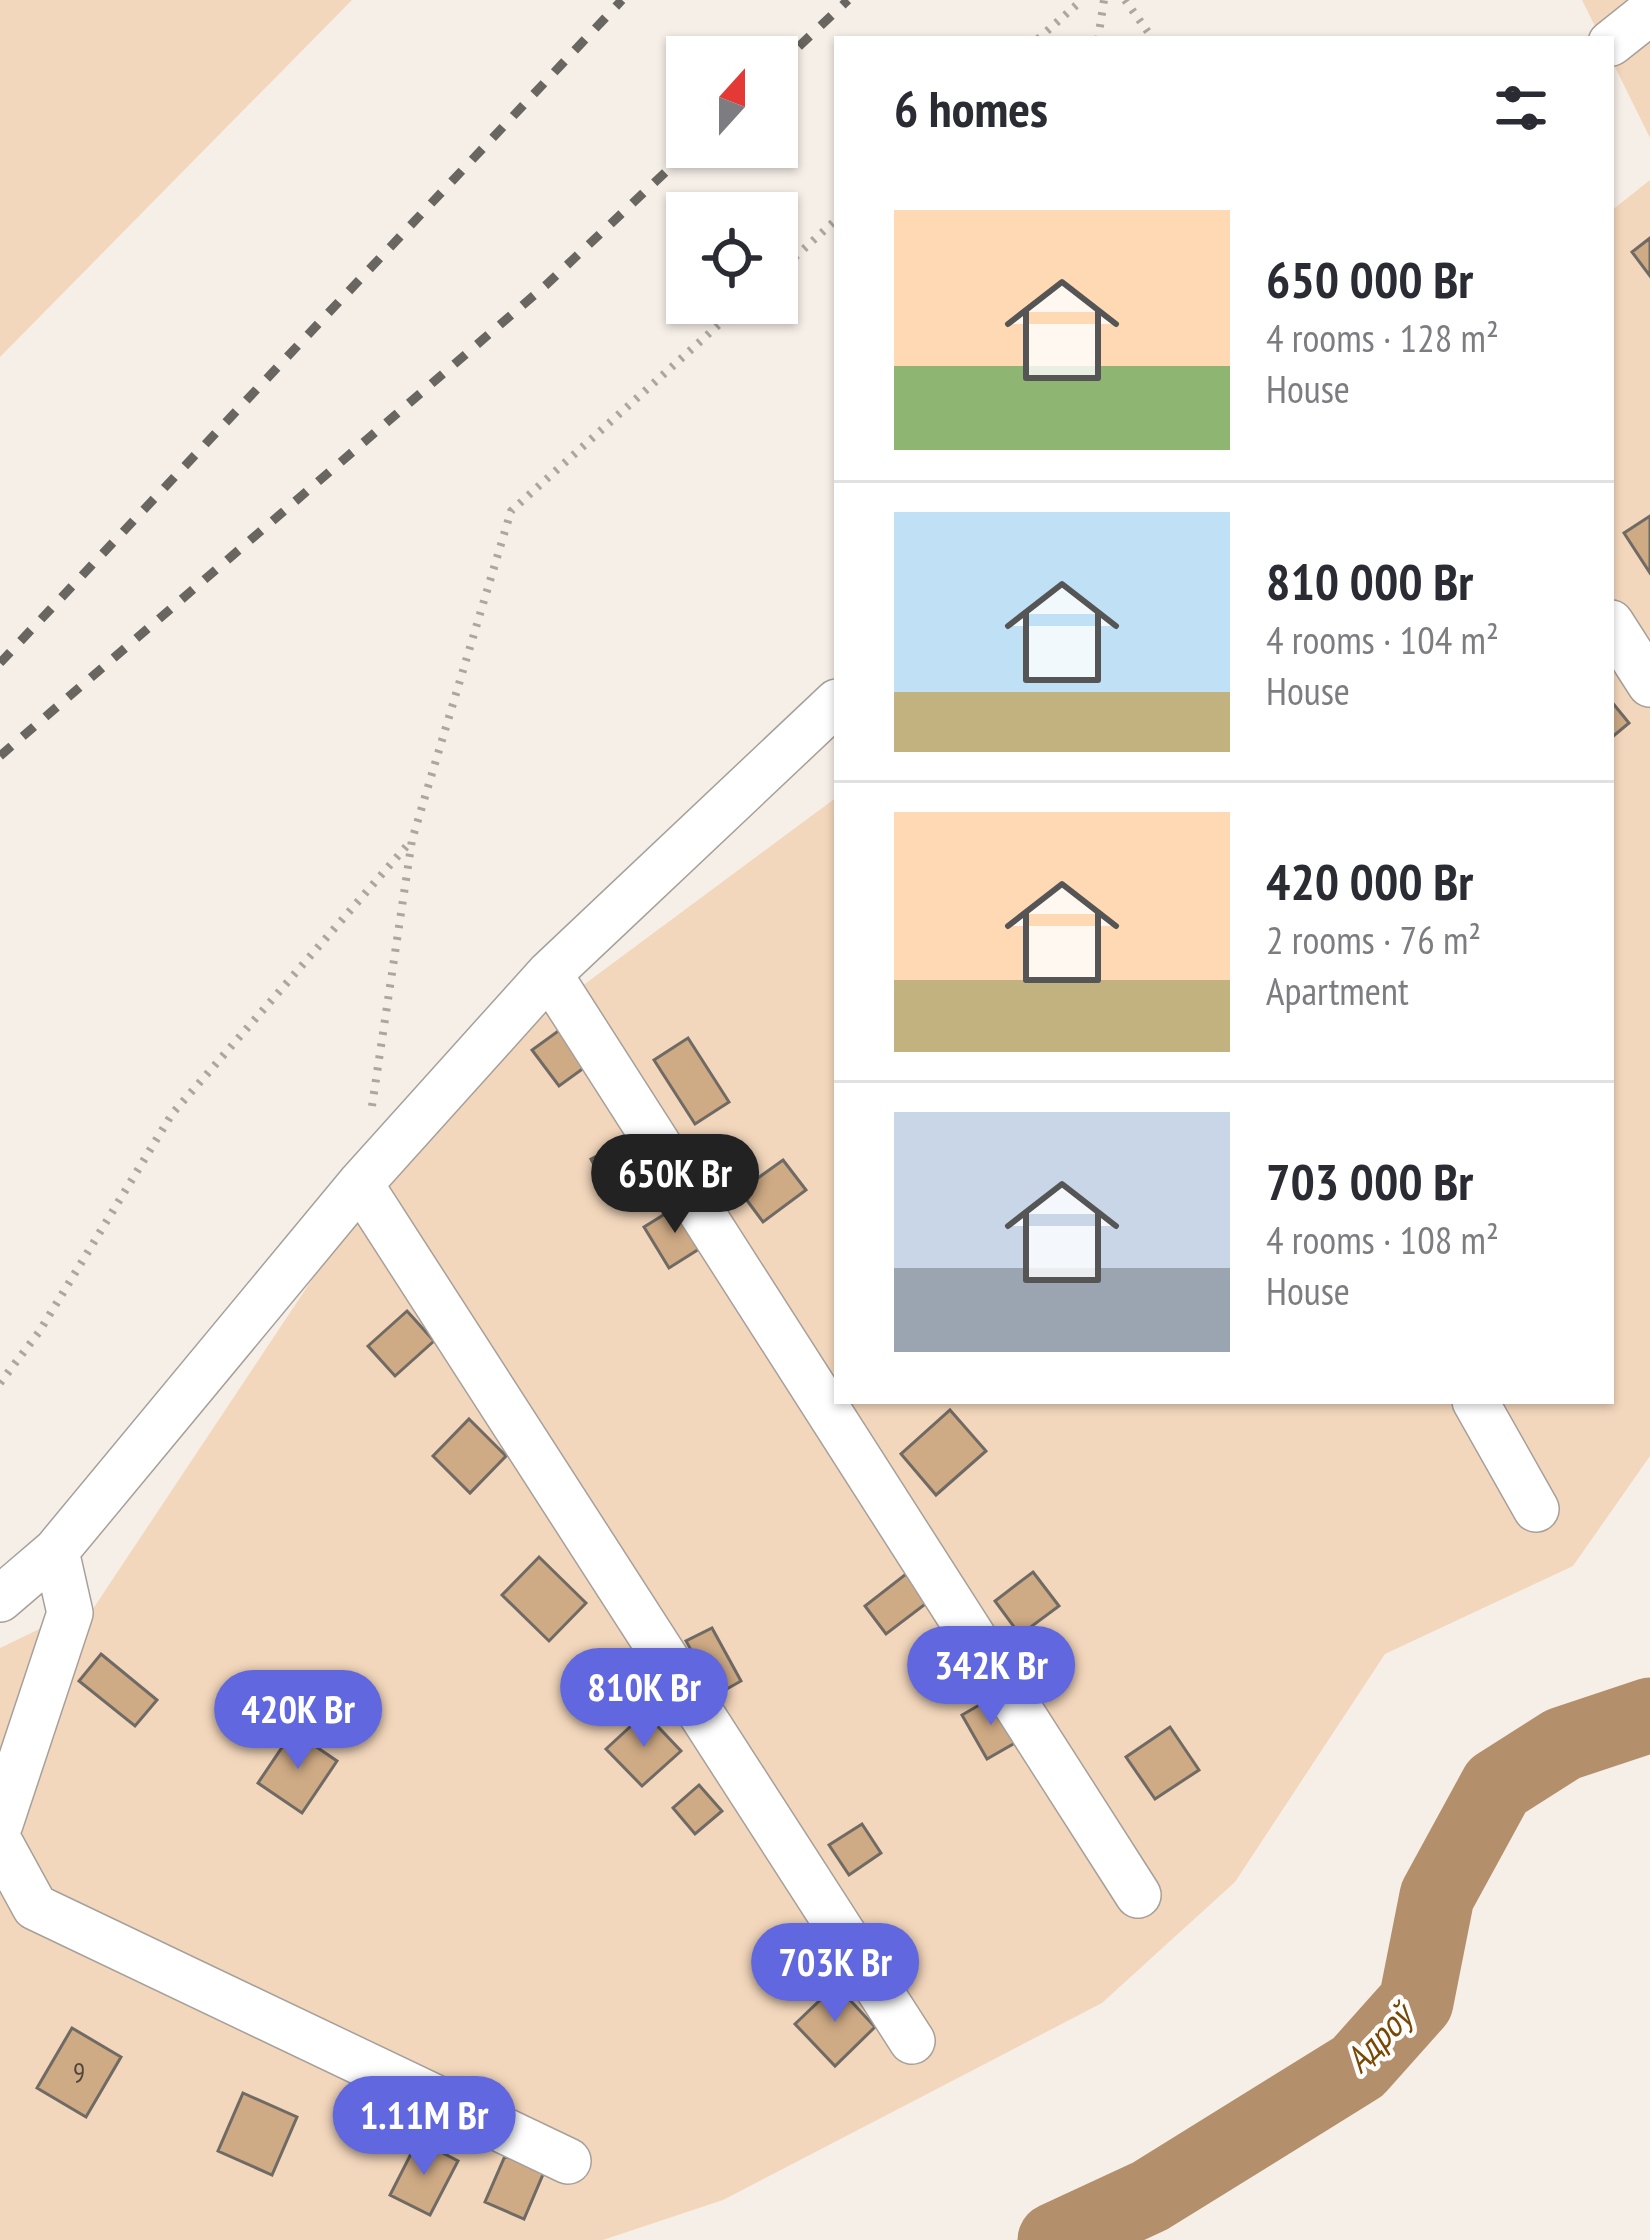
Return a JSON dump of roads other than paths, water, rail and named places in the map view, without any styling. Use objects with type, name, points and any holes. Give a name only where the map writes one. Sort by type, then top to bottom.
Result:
[{"type":"street","points":[[1614,42],[1650,12]]},
{"type":"street","points":[[1614,628],[1650,684]]},
{"type":"street","points":[[0,1599],[56,1551],[360,1184],[549,974],[834,705]]},
{"type":"street","points":[[549,974],[1138,1894]]},
{"type":"street","points":[[360,1184],[912,2041]]},
{"type":"street","points":[[1476,1404],[1536,1508]]},
{"type":"street","points":[[0,1824],[70,1613],[56,1551]]},
{"type":"street","points":[[0,1843],[35,1907],[568,2161]]},
{"type":"waterway","name":"Адроў","points":[[1055,2240],[1150,2196],[1358,2067],[1416,2002],[1437,1896],[1497,1786],[1563,1744],[1650,1715]]},
{"type":"railway","points":[[0,663],[622,0]]},
{"type":"railway","points":[[798,47],[848,0]]},
{"type":"railway","points":[[0,756],[546,285],[670,168]]}]
